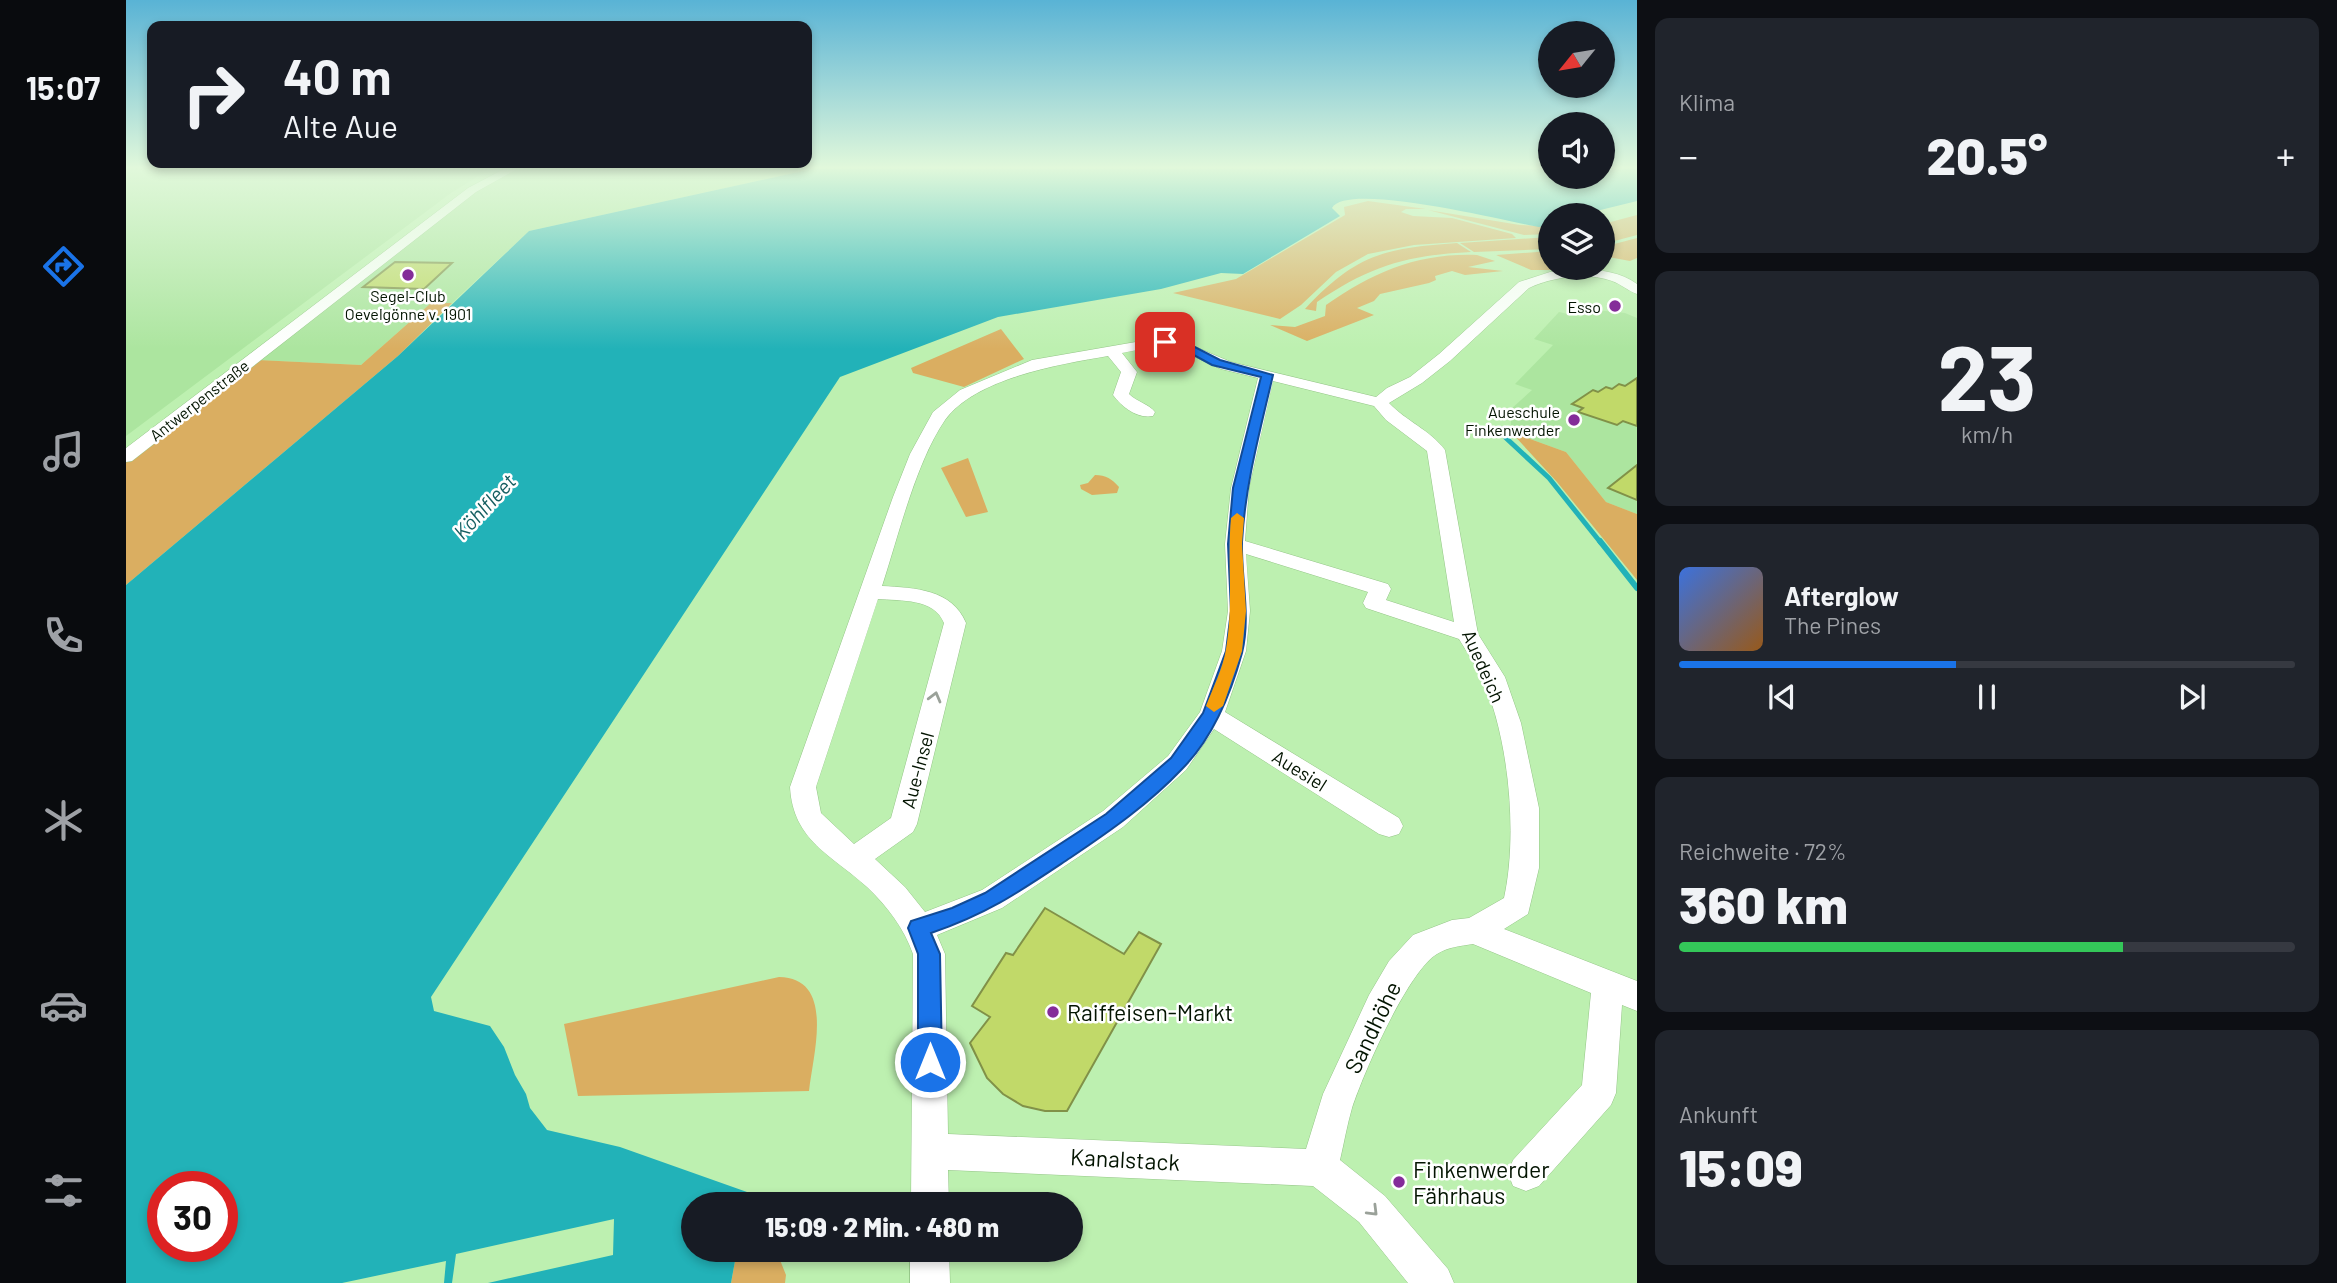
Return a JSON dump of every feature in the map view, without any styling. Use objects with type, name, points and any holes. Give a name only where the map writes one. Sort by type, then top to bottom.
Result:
[{"type":"street","name":"Antwerpenstraße","points":[[126,457],[422,229]]},
{"type":"street","points":[[1615,270],[1631,267],[1634,286]]},
{"type":"street","points":[[1615,277],[1634,286]]},
{"type":"street","points":[[1380,403],[1393,389],[1410,384],[1466,342],[1524,285],[1538,279]]},
{"type":"street","points":[[1594,280],[1634,286]]},
{"type":"street","name":"Auedeich","points":[[871,592],[902,497],[934,424],[952,404],[979,386],[1032,365],[1153,343],[1174,343],[1216,362],[1380,403],[1392,416],[1436,450],[1467,634],[1493,677],[1509,723],[1525,808],[1525,868],[1517,905],[1474,931]]},
{"type":"street","name":"Antwerpenstraße","points":[[126,444],[210,383],[272,344]]},
{"type":"street","points":[[1112,351],[1129,372],[1121,395],[1131,405],[1147,412]]},
{"type":"street","points":[[918,928],[957,915],[992,899],[1113,819],[1177,763],[1211,715],[1234,651],[1238,611],[1235,544],[1242,473],[1267,375]]},
{"type":"street","points":[[1235,544],[1380,589],[1374,603],[1467,634]]},
{"type":"street","points":[[871,592],[803,788],[807,811],[814,825],[824,838],[855,859],[890,891],[910,914],[929,954],[930,1192]]},
{"type":"street","name":"Aue-Insel","points":[[855,859],[902,824],[955,623],[951,612],[935,600],[871,592]]},
{"type":"street","name":"Auesiel","points":[[1211,715],[1389,826]]},
{"type":"street","points":[[1474,931],[1622,990],[1599,1093],[1526,1173]]},
{"type":"street","name":"Sandhöhe","points":[[1320,1168],[1335,1106],[1380,1006],[1400,971],[1424,945],[1452,933],[1474,931]]},
{"type":"street","name":"Kanalstack","points":[[930,1151],[1320,1168]]},
{"type":"street","points":[[1320,1168],[1372,1209],[1434,1283]]},
{"type":"street","points":[[930,1262],[930,1283]]},
{"type":"shaded area","points":[[126,229],[403,229],[126,436]]},
{"type":"shaded area","points":[[427,229],[539,229],[529,231],[452,303],[431,303],[361,365],[258,360]]},
{"type":"shaded area","points":[[1321,229],[1493,229],[1512,234],[1516,238],[1414,245],[1368,254],[1336,272],[1301,305],[1280,319],[1173,293],[1236,279]]},
{"type":"shaded area","points":[[1500,229],[1538,229],[1538,234],[1524,235]]},
{"type":"shaded area","points":[[1615,229],[1637,229],[1637,235],[1615,241]]},
{"type":"shaded area","points":[[1538,238],[1538,249],[1474,252],[1460,243]]},
{"type":"shaded area","points":[[1637,238],[1637,258],[1630,261],[1615,258],[1615,244]]},
{"type":"shaded area","points":[[1457,243],[1471,252],[1427,256],[1372,271],[1317,302],[1316,311],[1305,309],[1340,276],[1373,257],[1410,248]]},
{"type":"shaded area","points":[[1538,252],[1538,270],[1531,270],[1496,255]]},
{"type":"shaded area","points":[[1477,255],[1495,261],[1468,267],[1503,271],[1465,275],[1452,271],[1435,276],[1436,280],[1429,283],[1380,294],[1374,301],[1357,308],[1374,315],[1307,341],[1270,325],[1295,327],[1325,316],[1326,305],[1361,283],[1397,267],[1435,257]]},
{"type":"shaded area","points":[[431,303],[452,303],[398,356],[126,585],[126,462],[258,360],[361,365]]},
{"type":"shaded area","name":"Aueschule Finkenwerder","points":[[1586,309],[1625,313],[1637,318],[1637,514],[1606,502],[1566,452],[1511,432],[1511,409],[1532,390],[1515,384],[1553,345],[1534,339],[1559,312],[1581,317]]},
{"type":"shaded area","points":[[1001,329],[1024,359],[964,387],[913,373],[911,368]]},
{"type":"shaded area","points":[[1511,432],[1566,452],[1606,502],[1637,514],[1637,580],[1557,482]]},
{"type":"shaded area","points":[[968,458],[988,512],[966,517],[941,468]]},
{"type":"shaded area","points":[[1095,475],[1114,482],[1119,487],[1117,493],[1092,495],[1081,489],[1080,485],[1088,483]]},
{"type":"shaded area","points":[[779,977],[797,981],[808,990],[815,1004],[816,1039],[809,1091],[578,1096],[564,1024]]},
{"type":"shaded area","points":[[735,1262],[781,1262],[786,1275],[785,1283],[731,1283]]},
{"type":"water","name":"Köhlfleet","points":[[539,229],[1318,229],[1243,274],[1221,273],[1161,289],[998,317],[840,377],[431,997],[434,1011],[490,1026],[504,1047],[530,1108],[547,1130],[620,1147],[747,1192],[681,1192],[681,1262],[735,1262],[731,1283],[126,1283],[126,585],[398,356],[529,231]]},
{"type":"pier","points":[[614,1219],[613,1255],[488,1283],[452,1283],[456,1254]]},
{"type":"pier","points":[[446,1261],[444,1283],[342,1283]]},
{"type":"building","name":"Segel-Club Oevelgönne v. 1901","points":[[395,262],[452,263],[424,289],[363,287]]},
{"type":"building","points":[[1637,378],[1637,426],[1623,421],[1617,425],[1578,412],[1583,408],[1572,404],[1593,390],[1598,392],[1606,387],[1612,389],[1619,384],[1625,386]]},
{"type":"building","points":[[1637,465],[1637,500],[1608,488]]},
{"type":"building","name":"Raiffeisen-Markt","points":[[1045,908],[1124,954],[1139,932],[1161,944],[1067,1111],[1045,1111],[1023,1106],[1003,1094],[987,1078],[970,1043],[990,1017],[972,1006],[1006,953],[1013,955]]},
{"type":"waterway","points":[[1501,429],[1506,438],[1549,478],[1601,543]]},
{"type":"waterway","points":[[1600,541],[1637,588]]},
{"type":"slow traffic","points":[[1214,706],[1234,651],[1238,611],[1235,544],[1237,518]]},
{"type":"place","name":"Segel-Club Oevelgönne v. 1901","points":[[408,275]]},
{"type":"place","name":"Esso","points":[[1615,306]]},
{"type":"place","name":"Aueschule Finkenwerder","points":[[1574,420]]},
{"type":"place","name":"Raiffeisen-Markt","points":[[1053,1012]]},
{"type":"place","name":"Finkenwerder Fährhaus","points":[[1399,1182]]},
{"type":"route","points":[[930,1062],[930,965],[929,954],[918,928],[957,915],[992,899],[1113,819],[1177,763],[1211,715],[1234,651],[1238,611],[1235,544],[1240,488],[1267,375],[1226,366],[1201,356],[1184,345],[1165,342]]}]
